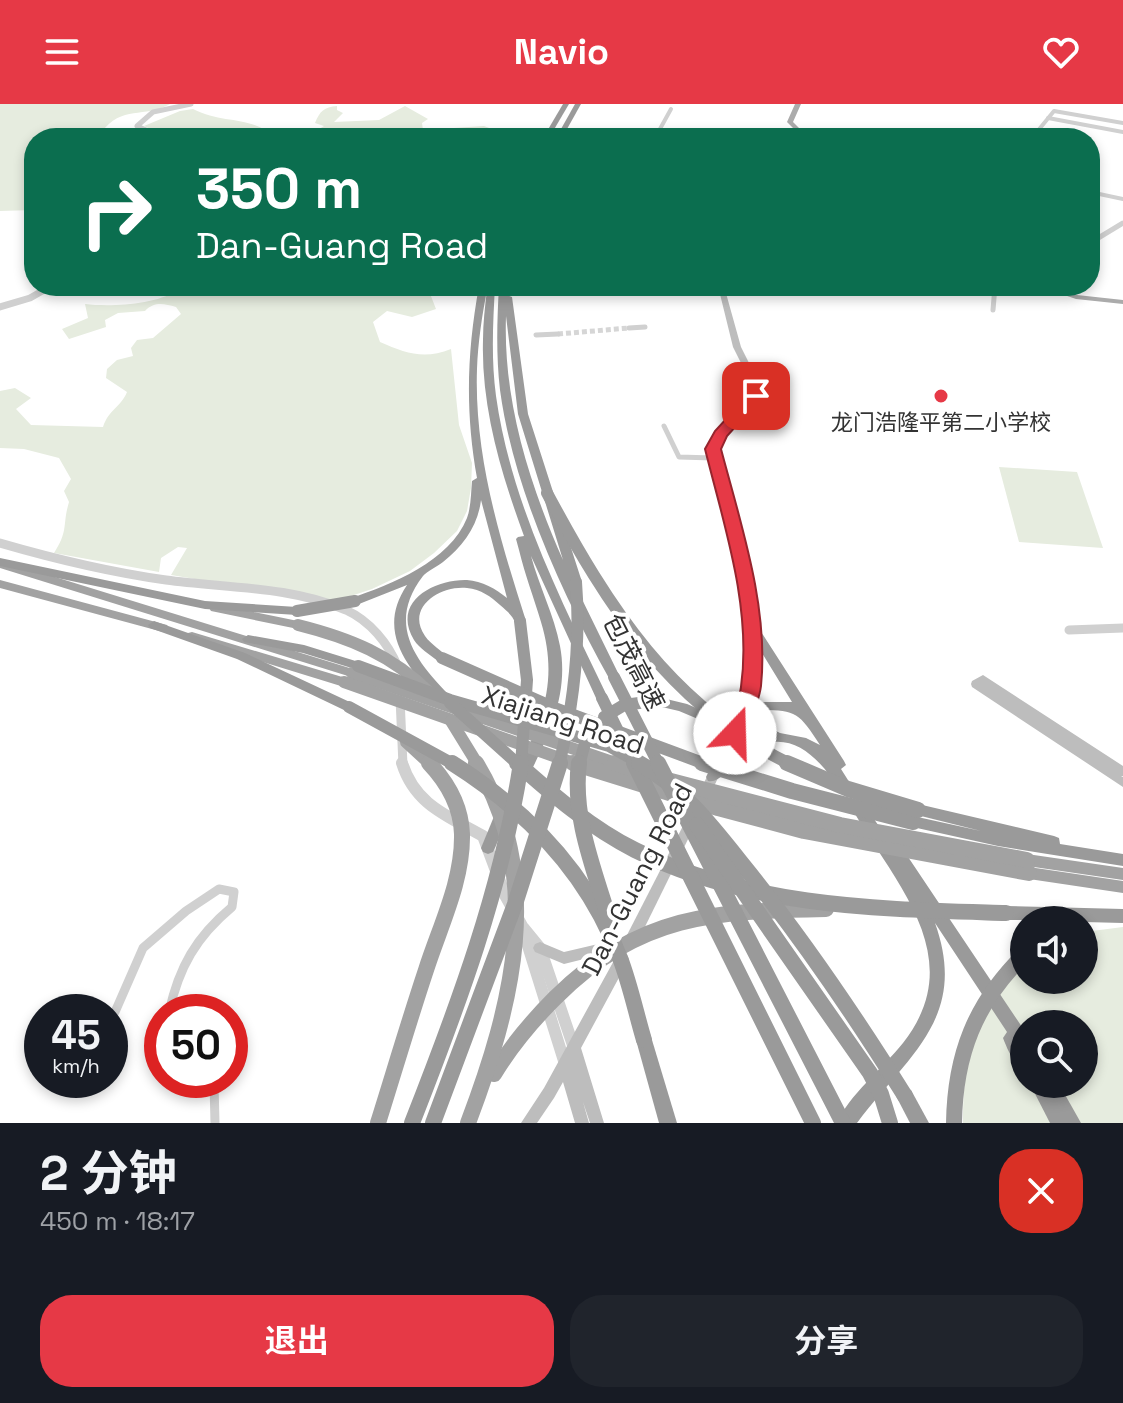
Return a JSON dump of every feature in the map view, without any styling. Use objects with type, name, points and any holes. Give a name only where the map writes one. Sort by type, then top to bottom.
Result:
[{"type":"highway","points":[[552,128],[566,104]]},
{"type":"highway","points":[[565,128],[578,104]]},
{"type":"highway","points":[[297,618],[399,584],[429,566],[449,549],[472,520],[478,466],[474,371],[482,296]]},
{"type":"highway","name":"包茂高速","points":[[490,296],[487,325],[490,386],[502,456],[520,516],[602,698],[813,1123]]},
{"type":"highway","name":"包茂高速","points":[[505,296],[502,369],[517,455],[549,546],[844,1123]]},
{"type":"highway","points":[[433,1123],[531,856],[554,783],[573,698],[580,629],[568,550],[530,442],[515,369],[506,296]]},
{"type":"highway","points":[[412,1123],[479,938],[517,787],[528,716],[529,681],[520,621],[487,511],[478,466]]},
{"type":"highway","points":[[547,493],[589,570],[634,641],[674,686],[724,725]]},
{"type":"highway","points":[[488,848],[546,723],[558,675],[553,642],[528,564],[520,516]]},
{"type":"highway","points":[[0,563],[205,605],[297,618],[379,650],[416,678],[461,735],[483,775],[501,821],[516,879],[519,942],[506,1017],[468,1123]]},
{"type":"highway","points":[[0,563],[248,639],[304,649],[351,674],[609,746],[666,778],[703,815],[792,925],[877,1049],[920,1123]]},
{"type":"highway","points":[[429,566],[402,600],[398,627],[407,653],[450,703],[585,819],[639,852],[672,868],[745,892],[784,900],[863,908],[1123,918]]},
{"type":"highway","points":[[520,621],[498,594],[477,584],[462,582],[433,589],[415,607],[411,618],[419,640],[442,658],[545,704],[678,755],[820,799],[916,816]]},
{"type":"highway","name":"Xiajiang Road","points":[[0,584],[275,659],[351,674],[595,770],[713,807],[902,851],[1123,874]]},
{"type":"highway","points":[[154,625],[241,656],[349,707],[458,765],[524,813],[579,876],[620,957]]},
{"type":"highway","points":[[752,627],[807,716],[1010,1023]]},
{"type":"highway","points":[[670,1123],[620,957],[577,794],[575,774],[581,744],[588,731],[610,712],[639,702],[682,707],[724,725],[813,775],[916,816],[998,840],[1123,860]]},
{"type":"highway","points":[[807,716],[788,705],[747,705],[756,726],[780,738],[809,745],[826,759],[917,900],[962,960],[1010,1037]]},
{"type":"highway","points":[[349,707],[393,732],[428,762],[454,798],[461,825],[461,852],[454,882],[378,1123]]},
{"type":"highway","points":[[713,777],[723,762],[746,744],[780,738]]},
{"type":"highway","points":[[653,753],[717,854],[870,1073],[881,1094],[890,1123]]},
{"type":"highway","name":"Xiajiang Road","points":[[1028,866],[1123,887]]},
{"type":"highway","points":[[844,1123],[919,1035],[934,1000],[940,965],[938,950],[917,900]]},
{"type":"highway","points":[[468,1123],[501,1062],[531,1023],[584,971],[634,937],[687,921],[720,916],[863,908]]},
{"type":"highway","points":[[1098,922],[1123,918]]},
{"type":"highway","points":[[954,1123],[956,1073],[969,1027],[991,988],[1010,969]]},
{"type":"highway","points":[[1046,1098],[1059,1123]]},
{"type":"highway","points":[[1057,1098],[1072,1123]]},
{"type":"main road","points":[[796,128],[790,122],[798,104]]},
{"type":"main road","points":[[713,458],[713,449],[721,434],[756,396],[755,383],[737,347],[724,296]]},
{"type":"main road","points":[[1073,296],[1123,302]]},
{"type":"main road","name":"Dan-Guang Road","points":[[528,1123],[574,1049],[634,935],[747,705],[753,674],[752,627],[741,558],[713,458]]},
{"type":"main road","points":[[1123,772],[980,682],[1123,783]]},
{"type":"main road","points":[[540,948],[564,958],[606,950],[634,935]]},
{"type":"main road","points":[[574,1049],[597,1123]]},
{"type":"main road","points":[[565,1064],[582,1123]]},
{"type":"street","points":[[142,128],[137,126],[140,120],[155,111],[191,104]]},
{"type":"street","points":[[661,128],[671,109]]},
{"type":"street","points":[[1040,128],[1054,111],[1123,123]]},
{"type":"street","points":[[1048,118],[1123,132]]},
{"type":"street","points":[[1100,194],[1123,199]]},
{"type":"street","points":[[1100,234],[1123,220]]},
{"type":"street","points":[[0,307],[34,296]]},
{"type":"street","points":[[993,310],[994,296]]},
{"type":"street","points":[[629,328],[645,327]]},
{"type":"street","points":[[536,335],[558,334]]},
{"type":"street","points":[[664,426],[679,457],[713,458]]},
{"type":"street","points":[[0,543],[52,558],[163,580],[311,600],[360,617],[389,648],[401,676],[399,759],[407,783],[442,815],[483,836],[497,877],[522,926],[565,1064]]},
{"type":"street","points":[[1069,630],[1123,628]]},
{"type":"street","points":[[123,994],[143,948],[186,911],[219,889],[234,892],[232,907],[211,923],[184,955],[174,994]]},
{"type":"street","points":[[522,926],[540,948],[574,1049]]},
{"type":"street","points":[[214,1098],[215,1123]]},
{"type":"shaded area","points":[[0,104],[170,104],[125,115],[105,128],[24,128],[24,210],[0,211]]},
{"type":"shaded area","points":[[337,106],[337,110],[343,113],[334,122],[379,120],[405,106],[428,119],[422,123],[423,128],[321,128],[324,126],[315,123],[326,109]]},
{"type":"shaded area","points":[[193,109],[260,128],[144,126]]},
{"type":"shaded area","points":[[167,296],[431,296],[436,309],[412,317],[387,311],[373,322],[380,342],[398,349],[423,355],[451,349],[459,425],[472,463],[467,511],[457,531],[410,571],[372,589],[333,602],[171,575],[187,548],[178,547],[161,558],[159,572],[54,553],[63,533],[69,502],[64,491],[71,479],[59,458],[24,449],[0,448],[0,391],[15,388],[31,398],[16,409],[31,425],[103,427],[127,392],[106,378],[107,369],[117,360],[133,356],[131,348],[137,340],[153,338],[181,314],[176,307],[156,305],[145,311],[118,313],[105,320],[106,327],[69,339],[62,329],[88,318],[85,304],[119,305]]},
{"type":"shaded area","points":[[999,467],[1077,472],[1103,548],[1019,542]]},
{"type":"shaded area","points":[[1123,927],[1123,1123],[963,1123],[965,1078],[974,1038],[993,1001],[1010,981],[1010,994],[1098,994],[1098,930]]},
{"type":"tunnel","points":[[558,334],[629,328]]},
{"type":"place","name":"龙门浩隆平第二小学校","points":[[941,396]]},
{"type":"route","points":[[735,733],[751,690],[753,643],[741,558],[713,449],[721,434],[756,396]]}]
